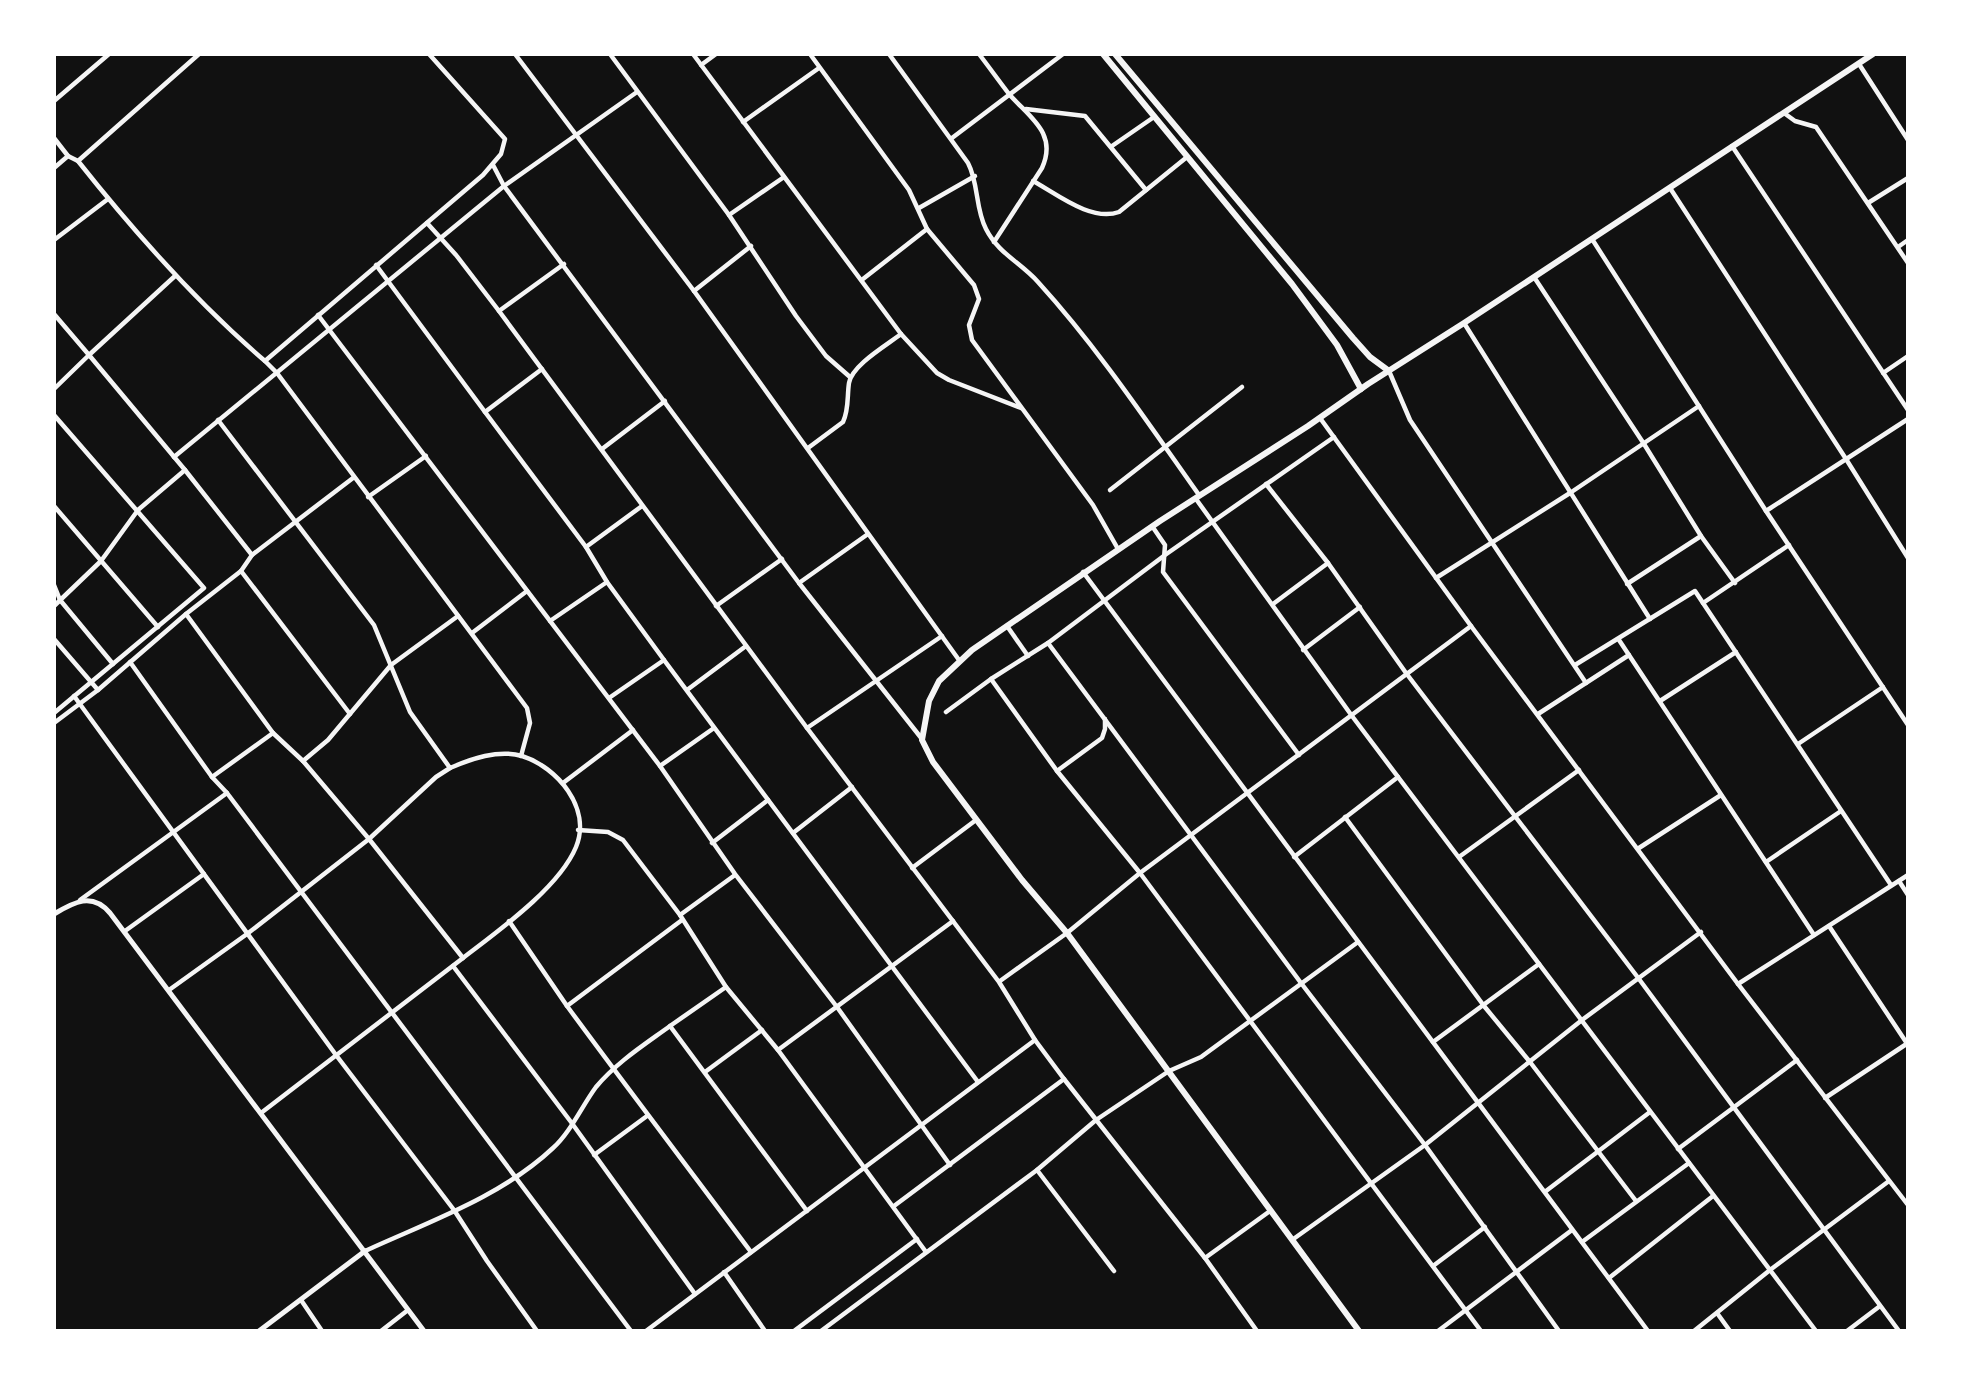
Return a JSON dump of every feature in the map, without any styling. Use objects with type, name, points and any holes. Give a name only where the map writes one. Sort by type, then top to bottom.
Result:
[{"type":"main road","points":[[1103,54],[1256,240],[1337,345],[1360,388]]},
{"type":"main road","points":[[1115,54],[1353,338],[1370,357],[1389,371]]},
{"type":"main road","points":[[1359,1331],[1067,933],[1022,880],[933,762],[922,740],[931,693],[960,660],[1083,572],[1873,54]]},
{"type":"main road","points":[[1167,133],[1175,126]]},
{"type":"main road","points":[[1256,240],[1265,234]]},
{"type":"street","points":[[54,101],[109,54]]},
{"type":"street","points":[[78,161],[199,54]]},
{"type":"street","points":[[265,361],[493,165],[504,147],[505,139],[429,54]]},
{"type":"street","points":[[515,54],[694,291],[960,660]]},
{"type":"street","points":[[610,54],[751,246],[796,317],[825,356],[850,377]]},
{"type":"street","points":[[693,54],[863,279],[901,334],[937,373],[1022,408]]},
{"type":"street","points":[[701,65],[716,54]]},
{"type":"street","points":[[810,54],[909,190],[927,229],[978,290],[979,299],[969,325],[972,340],[1098,512],[1118,549]]},
{"type":"street","points":[[889,54],[952,138],[975,176],[980,216],[994,242],[1038,281],[1100,358],[1165,446],[1213,523],[1352,716],[1816,1331]]},
{"type":"street","points":[[979,54],[1010,95],[1026,108],[1048,145],[1046,158],[994,242]]},
{"type":"street","points":[[952,138],[1063,54]]},
{"type":"street","points":[[1859,64],[1907,136]]},
{"type":"street","points":[[743,122],[820,67]]},
{"type":"street","points":[[174,457],[505,186],[637,92]]},
{"type":"street","points":[[1026,108],[1085,116],[1146,190]]},
{"type":"street","points":[[1784,113],[1796,121],[1816,127],[1908,263]]},
{"type":"street","points":[[1112,146],[1154,117]]},
{"type":"street","points":[[54,138],[68,156],[78,161],[108,200],[175,276],[277,373],[529,715],[530,723],[521,755]]},
{"type":"street","points":[[1732,146],[1908,410]]},
{"type":"street","points":[[54,168],[68,156]]},
{"type":"street","points":[[1033,181],[1089,211],[1103,214],[1119,212],[1187,157]]},
{"type":"street","points":[[493,165],[505,186],[799,583],[922,740]]},
{"type":"street","points":[[919,208],[975,176]]},
{"type":"street","points":[[729,215],[784,177]]},
{"type":"street","points":[[1868,203],[1908,178]]},
{"type":"street","points":[[1670,187],[1908,558]]},
{"type":"street","points":[[54,240],[108,200]]},
{"type":"street","points":[[427,223],[499,311],[807,729],[999,982],[1035,1040],[1205,1258],[1257,1331]]},
{"type":"street","points":[[863,279],[927,229]]},
{"type":"street","points":[[1592,239],[1766,511],[1907,721]]},
{"type":"street","points":[[1898,247],[1908,240]]},
{"type":"street","points":[[694,291],[751,246]]},
{"type":"street","points":[[499,311],[564,264]]},
{"type":"street","points":[[376,265],[586,547],[607,582],[714,728],[978,1083]]},
{"type":"street","points":[[54,389],[175,276]]},
{"type":"street","points":[[1534,276],[1644,444],[1701,537],[1735,583]]},
{"type":"street","points":[[54,314],[186,470],[251,555]]},
{"type":"street","points":[[318,315],[610,698],[712,843],[837,1007],[950,1164]]},
{"type":"street","points":[[1464,323],[1650,619]]},
{"type":"street","points":[[808,448],[843,422],[850,377],[860,365],[901,334]]},
{"type":"street","points":[[1883,373],[1908,356]]},
{"type":"street","points":[[485,412],[542,369]]},
{"type":"street","points":[[1389,371],[1410,421],[1586,682]]},
{"type":"street","points":[[1110,490],[1242,387]]},
{"type":"street","points":[[602,449],[665,401]]},
{"type":"street","points":[[1436,578],[1570,493],[1699,406]]},
{"type":"street","points":[[54,415],[204,587],[54,713]]},
{"type":"street","points":[[1320,418],[1471,626],[1738,984],[1908,1205]]},
{"type":"street","points":[[218,419],[374,625],[410,712],[450,768]]},
{"type":"street","points":[[1766,511],[1908,419]]},
{"type":"street","points":[[946,712],[991,679],[1048,643],[1164,555],[1334,437]]},
{"type":"street","points":[[368,497],[426,456]]},
{"type":"street","points":[[54,606],[101,561],[138,510],[186,470]]},
{"type":"street","points":[[54,723],[98,690],[186,614],[241,571],[251,555],[353,478]]},
{"type":"street","points":[[1266,484],[1639,979],[1899,1331]]},
{"type":"street","points":[[54,506],[158,627]]},
{"type":"street","points":[[586,547],[642,506]]},
{"type":"street","points":[[1152,526],[1165,545],[1163,572],[1299,755]]},
{"type":"street","points":[[799,583],[868,534]]},
{"type":"street","points":[[1627,584],[1701,537]]},
{"type":"street","points":[[1703,603],[1789,545]]},
{"type":"street","points":[[716,606],[782,559]]},
{"type":"street","points":[[1273,604],[1328,563]]},
{"type":"street","points":[[241,571],[350,714]]},
{"type":"street","points":[[1083,572],[1648,1331]]},
{"type":"street","points":[[550,621],[607,582]]},
{"type":"street","points":[[54,585],[60,600],[113,664]]},
{"type":"street","points":[[471,633],[527,591]]},
{"type":"street","points":[[1575,665],[1695,591],[1891,885]]},
{"type":"street","points":[[1304,650],[1360,607]]},
{"type":"street","points":[[186,614],[273,733],[303,761],[369,839],[463,958]]},
{"type":"street","points":[[303,761],[328,740],[391,665],[458,616]]},
{"type":"street","points":[[1007,625],[1028,656]]},
{"type":"street","points":[[999,982],[1067,933],[1140,873],[1471,626]]},
{"type":"street","points":[[807,729],[942,636]]},
{"type":"street","points":[[54,639],[98,690]]},
{"type":"street","points":[[1619,640],[1814,935]]},
{"type":"street","points":[[1048,643],[1425,1145],[1559,1331]]},
{"type":"street","points":[[687,690],[746,646]]},
{"type":"street","points":[[1660,701],[1736,652]]},
{"type":"street","points":[[1538,714],[1629,655]]},
{"type":"street","points":[[610,698],[664,660]]},
{"type":"street","points":[[130,662],[212,777],[227,793],[631,1331]]},
{"type":"street","points":[[991,679],[1057,771],[1140,873],[1481,1331]]},
{"type":"street","points":[[1798,744],[1883,687]]},
{"type":"street","points":[[74,695],[336,1055],[454,1210],[486,1261],[537,1331]]},
{"type":"street","points":[[1057,771],[1102,738],[1104,718]]},
{"type":"street","points":[[660,766],[714,728]]},
{"type":"street","points":[[563,783],[633,730]]},
{"type":"street","points":[[212,777],[273,733]]},
{"type":"street","points":[[169,990],[301,893],[369,839],[436,777],[450,768],[487,755],[521,755],[540,765],[563,783],[579,816],[578,843],[565,866],[509,921],[261,1113]]},
{"type":"street","points":[[1459,857],[1579,770]]},
{"type":"street","points":[[1294,857],[1398,777]]},
{"type":"street","points":[[793,834],[852,787]]},
{"type":"street","points":[[54,914],[79,901],[227,793]]},
{"type":"street","points":[[1639,848],[1721,795]]},
{"type":"street","points":[[712,843],[768,800]]},
{"type":"street","points":[[1766,862],[1841,811]]},
{"type":"street","points":[[1345,817],[1485,1006],[1636,1201]]},
{"type":"street","points":[[912,868],[976,820]]},
{"type":"street","points":[[578,830],[618,835],[681,918],[726,987],[778,1050],[926,1252]]},
{"type":"street","points":[[125,930],[204,874]]},
{"type":"street","points":[[568,1006],[736,874]]},
{"type":"street","points":[[1738,984],[1908,875]]},
{"type":"street","points":[[1899,881],[1908,895]]},
{"type":"street","points":[[79,901],[100,903],[125,930],[424,1331]]},
{"type":"street","points":[[509,921],[647,1116],[751,1252]]},
{"type":"street","points":[[778,1050],[953,922]]},
{"type":"street","points":[[1825,1098],[1907,1043],[1829,926]]},
{"type":"street","points":[[1292,1240],[1425,1145],[1583,1020],[1701,932]]},
{"type":"street","points":[[821,1331],[1037,1170],[1096,1120],[1169,1071],[1201,1057],[1358,942]]},
{"type":"street","points":[[1433,1042],[1539,964]]},
{"type":"street","points":[[453,966],[571,1122],[695,1294]]},
{"type":"street","points":[[259,1331],[365,1251],[454,1210],[515,1177],[556,1146],[612,1068],[726,987]]},
{"type":"street","points":[[670,1026],[807,1211]]},
{"type":"street","points":[[705,1072],[762,1030]]},
{"type":"street","points":[[646,1331],[1035,1040]]},
{"type":"street","points":[[1678,1149],[1797,1060]]},
{"type":"street","points":[[894,1207],[1064,1079]]},
{"type":"street","points":[[1546,1191],[1650,1112]]},
{"type":"street","points":[[594,1155],[647,1116]]},
{"type":"street","points":[[1582,1242],[1689,1163]]},
{"type":"street","points":[[1037,1170],[1114,1271]]},
{"type":"street","points":[[1694,1331],[1889,1181]]},
{"type":"street","points":[[1609,1278],[1713,1196]]},
{"type":"street","points":[[1205,1258],[1270,1210]]},
{"type":"street","points":[[1433,1266],[1485,1227]]},
{"type":"street","points":[[1438,1331],[1572,1230]]},
{"type":"street","points":[[794,1331],[917,1239]]},
{"type":"street","points":[[724,1272],[765,1331]]},
{"type":"street","points":[[300,1300],[322,1331]]},
{"type":"street","points":[[1846,1331],[1880,1306]]},
{"type":"street","points":[[381,1331],[409,1310]]},
{"type":"street","points":[[1717,1313],[1730,1331]]}]
